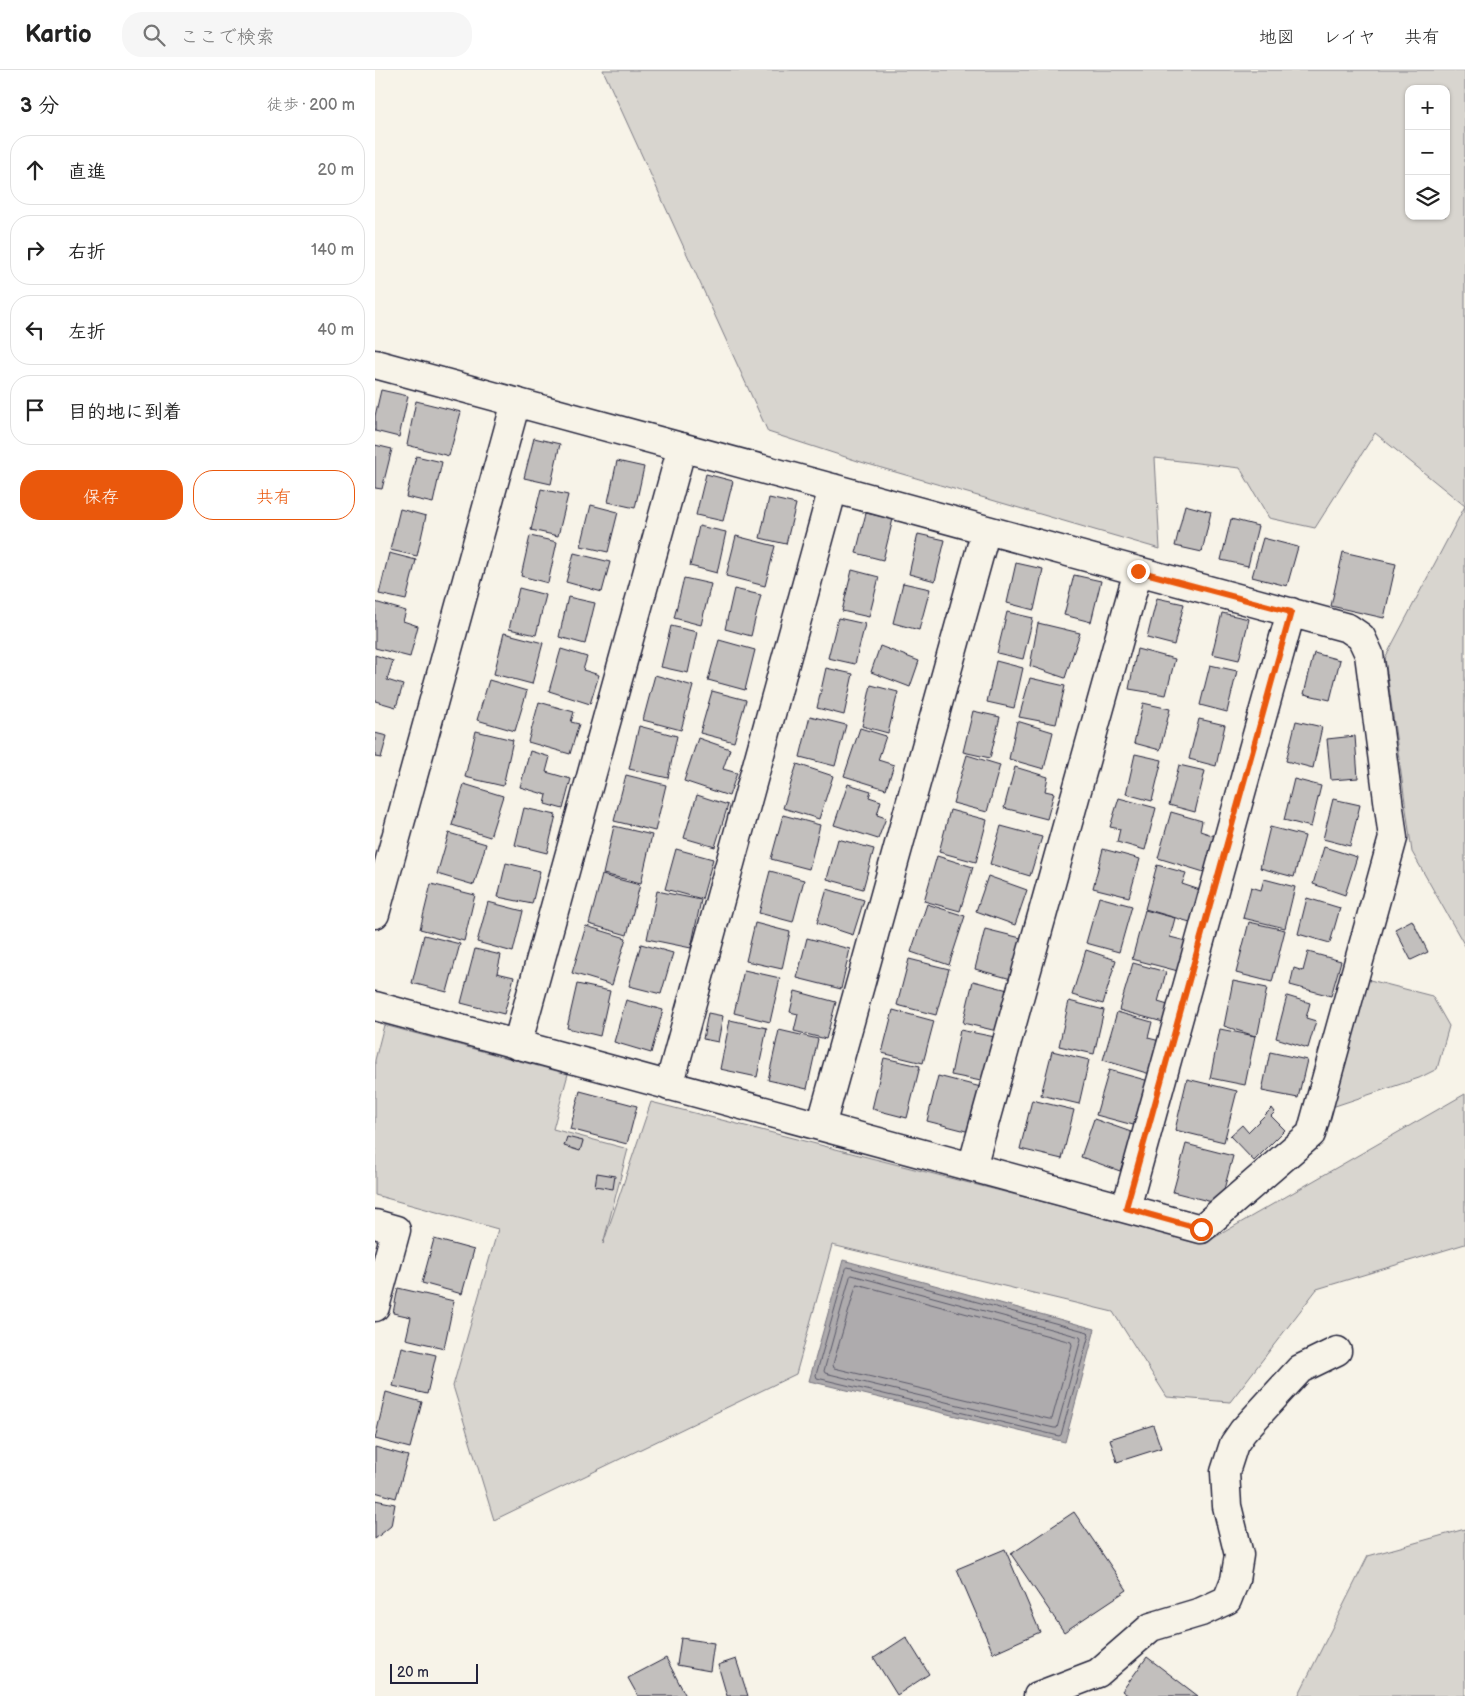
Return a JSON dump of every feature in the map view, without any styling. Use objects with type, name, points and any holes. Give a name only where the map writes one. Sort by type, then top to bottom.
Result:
[{"type":"street","points":[[375,364],[1349,628],[1361,637],[1369,654],[1393,838],[1311,1134],[1201,1229],[375,1006]]},
{"type":"street","points":[[375,914],[516,402]]},
{"type":"street","points":[[517,1045],[682,447]]},
{"type":"street","points":[[669,1086],[833,488]]},
{"type":"street","points":[[821,1126],[987,530]]},
{"type":"street","points":[[973,1167],[1138,571]]},
{"type":"street","points":[[1126,1208],[1291,612]]},
{"type":"street","points":[[375,1224],[396,1230],[375,1306]]},
{"type":"street","points":[[1038,1696],[1098,1673],[1151,1628],[1201,1612],[1227,1600],[1235,1580],[1239,1555],[1227,1506],[1225,1472],[1234,1444],[1243,1431],[1300,1369],[1337,1351]]},
{"type":"shaded area","points":[[603,70],[1465,70],[1465,506],[1375,433],[1315,528],[1269,518],[1240,468],[1155,458],[1160,549],[861,462],[768,432]]},
{"type":"shaded area","points":[[1465,506],[1465,946],[1412,852],[1385,658]]},
{"type":"shaded area","points":[[1366,979],[1432,996],[1449,1026],[1437,1069],[1419,1078],[1326,1109]]},
{"type":"shaded area","points":[[384,1025],[568,1074],[553,1129],[628,1149],[603,1244],[651,1102],[1205,1243],[1465,1094],[1465,1244],[1317,1289],[1230,1402],[1167,1397],[1113,1312],[832,1245],[796,1374],[494,1520],[453,1386],[498,1229],[375,1195],[375,1060]]},
{"type":"shaded area","points":[[1465,1529],[1465,1696],[1298,1696],[1368,1556]]},
{"type":"water","points":[[843,1260],[1095,1329],[1065,1442],[809,1381]]},
{"type":"building","points":[[381,390],[408,396],[399,437],[375,431],[375,416]]},
{"type":"building","points":[[416,401],[461,412],[449,456],[407,445]]},
{"type":"building","points":[[534,438],[560,444],[551,484],[524,478]]},
{"type":"building","points":[[375,445],[392,449],[382,489],[375,488]]},
{"type":"building","points":[[416,456],[442,462],[433,503],[406,497]]},
{"type":"building","points":[[617,461],[644,467],[635,508],[608,502]]},
{"type":"building","points":[[706,474],[733,481],[723,521],[696,515]]},
{"type":"building","points":[[541,489],[568,495],[558,536],[531,530]]},
{"type":"building","points":[[769,498],[796,504],[786,544],[760,538]]},
{"type":"building","points":[[591,505],[618,512],[608,552],[581,546]]},
{"type":"building","points":[[1185,505],[1211,512],[1202,552],[1175,546]]},
{"type":"building","points":[[400,509],[426,516],[417,556],[390,550]]},
{"type":"building","points":[[866,513],[893,519],[883,560],[856,553]]},
{"type":"building","points":[[1231,519],[1258,526],[1248,566],[1221,560]]},
{"type":"building","points":[[699,526],[726,532],[717,573],[690,566]]},
{"type":"building","points":[[918,534],[945,540],[935,581],[909,574]]},
{"type":"building","points":[[530,536],[557,542],[548,583],[521,576]]},
{"type":"building","points":[[736,536],[775,546],[765,586],[726,576]]},
{"type":"building","points":[[1263,538],[1298,547],[1287,586],[1252,577]]},
{"type":"building","points":[[1343,552],[1396,564],[1384,618],[1331,606]]},
{"type":"building","points":[[389,553],[416,560],[406,600],[379,594]]},
{"type":"building","points":[[574,553],[610,562],[602,592],[566,582]]},
{"type":"building","points":[[1016,563],[1043,569],[1034,610],[1007,603]]},
{"type":"building","points":[[852,570],[879,577],[869,617],[842,611]]},
{"type":"building","points":[[1074,575],[1101,581],[1091,622],[1064,615]]},
{"type":"building","points":[[684,578],[711,584],[701,625],[674,618]]},
{"type":"building","points":[[903,583],[930,589],[919,630],[893,623]]},
{"type":"building","points":[[519,588],[546,595],[536,635],[509,629]]},
{"type":"building","points":[[734,589],[761,595],[751,636],[725,629]]},
{"type":"building","points":[[568,597],[595,603],[585,644],[559,637]]},
{"type":"building","points":[[1157,598],[1184,604],[1174,645],[1147,638]]},
{"type":"building","points":[[375,602],[406,611],[403,621],[418,626],[410,657],[375,648]]},
{"type":"building","points":[[1007,612],[1033,618],[1023,659],[997,653]]},
{"type":"building","points":[[1222,613],[1249,619],[1239,660],[1212,654]]},
{"type":"building","points":[[838,618],[865,624],[855,664],[828,658]]},
{"type":"building","points":[[1038,623],[1080,633],[1065,678],[1030,666]]},
{"type":"building","points":[[671,626],[697,632],[688,673],[661,667]]},
{"type":"building","points":[[504,633],[543,643],[532,684],[494,674]]},
{"type":"building","points":[[719,640],[755,650],[745,690],[708,680]]},
{"type":"building","points":[[880,646],[919,661],[910,687],[871,672]]},
{"type":"building","points":[[561,649],[587,657],[583,670],[599,675],[590,704],[549,691]]},
{"type":"building","points":[[1137,649],[1175,659],[1166,695],[1129,689]]},
{"type":"building","points":[[1314,653],[1340,660],[1330,700],[1304,694]]},
{"type":"building","points":[[375,655],[393,661],[387,680],[403,685],[396,707],[375,701]]},
{"type":"building","points":[[996,661],[1023,668],[1014,708],[987,702]]},
{"type":"building","points":[[1210,665],[1237,671],[1227,712],[1200,705]]},
{"type":"building","points":[[826,668],[853,674],[844,715],[817,708]]},
{"type":"building","points":[[655,675],[693,686],[681,730],[643,720]]},
{"type":"building","points":[[1030,678],[1065,686],[1056,724],[1019,717]]},
{"type":"building","points":[[489,680],[527,691],[515,731],[477,720]]},
{"type":"building","points":[[871,685],[898,692],[888,733],[862,726]]},
{"type":"building","points":[[712,691],[746,700],[734,742],[700,733]]},
{"type":"building","points":[[539,702],[574,712],[571,722],[579,724],[570,754],[528,742]]},
{"type":"building","points":[[1143,703],[1170,709],[1160,750],[1134,743]]},
{"type":"building","points":[[973,711],[1000,717],[990,758],[963,752]]},
{"type":"building","points":[[810,716],[846,725],[835,766],[800,757]]},
{"type":"building","points":[[1199,719],[1225,725],[1216,766],[1189,759]]},
{"type":"building","points":[[1017,721],[1053,732],[1044,769],[1009,759]]},
{"type":"building","points":[[1296,721],[1322,727],[1313,768],[1286,761]]},
{"type":"building","points":[[639,726],[677,736],[668,778],[629,769]]},
{"type":"building","points":[[860,728],[886,736],[878,760],[894,765],[886,789],[844,776]]},
{"type":"building","points":[[476,731],[513,740],[503,786],[465,777]]},
{"type":"building","points":[[375,733],[387,736],[381,758],[375,757]]},
{"type":"building","points":[[1355,736],[1358,778],[1331,780],[1327,739]]},
{"type":"building","points":[[698,738],[730,749],[723,769],[737,773],[729,796],[684,781]]},
{"type":"building","points":[[530,751],[550,757],[546,772],[571,779],[563,809],[545,804],[547,795],[520,787]]},
{"type":"building","points":[[1135,754],[1162,760],[1152,801],[1126,794]]},
{"type":"building","points":[[967,755],[1000,765],[987,812],[953,803]]},
{"type":"building","points":[[797,764],[833,776],[819,819],[783,808]]},
{"type":"building","points":[[1179,765],[1205,771],[1195,812],[1169,805]]},
{"type":"building","points":[[1015,767],[1048,777],[1045,791],[1054,793],[1047,819],[1004,808]]},
{"type":"building","points":[[626,775],[666,785],[655,831],[614,821]]},
{"type":"building","points":[[1294,779],[1321,786],[1311,827],[1284,820]]},
{"type":"building","points":[[464,784],[503,796],[490,837],[452,825]]},
{"type":"building","points":[[848,784],[871,791],[869,797],[881,801],[877,815],[886,818],[878,839],[834,825]]},
{"type":"building","points":[[697,795],[728,805],[715,847],[684,838]]},
{"type":"building","points":[[1119,798],[1156,808],[1145,850],[1117,842],[1120,829],[1110,827]]},
{"type":"building","points":[[1333,799],[1360,805],[1350,846],[1323,839]]},
{"type":"building","points":[[524,808],[556,815],[547,853],[515,845]]},
{"type":"building","points":[[950,810],[987,820],[976,862],[939,852]]},
{"type":"building","points":[[1171,812],[1202,821],[1200,831],[1215,836],[1204,872],[1158,858]]},
{"type":"building","points":[[783,815],[820,825],[809,869],[771,859]]},
{"type":"building","points":[[614,826],[652,835],[641,883],[603,874]]},
{"type":"building","points":[[1001,826],[1042,837],[1030,876],[990,864]]},
{"type":"building","points":[[1270,827],[1305,836],[1294,877],[1260,868]]},
{"type":"building","points":[[449,833],[486,844],[474,885],[437,874]]},
{"type":"building","points":[[838,839],[874,849],[863,889],[827,879]]},
{"type":"building","points":[[1324,847],[1357,857],[1345,895],[1313,884]]},
{"type":"building","points":[[676,849],[713,859],[702,899],[665,889]]},
{"type":"building","points":[[1103,849],[1140,859],[1129,897],[1093,888]]},
{"type":"building","points":[[937,856],[973,867],[960,911],[924,901]]},
{"type":"building","points":[[506,863],[540,871],[532,904],[498,897]]},
{"type":"building","points":[[1157,865],[1186,873],[1182,884],[1200,890],[1190,922],[1145,909]]},
{"type":"building","points":[[770,871],[804,880],[793,922],[759,913]]},
{"type":"building","points":[[602,875],[640,885],[627,935],[589,924]]},
{"type":"building","points":[[988,876],[1027,890],[1015,925],[976,911]]},
{"type":"building","points":[[1264,879],[1295,887],[1285,928],[1243,918],[1251,887],[1261,890]]},
{"type":"building","points":[[431,884],[475,895],[464,941],[420,929]]},
{"type":"building","points":[[827,889],[864,900],[853,935],[817,923]]},
{"type":"building","points":[[657,891],[701,900],[691,948],[647,939]]},
{"type":"building","points":[[1099,897],[1132,906],[1119,952],[1086,943]]},
{"type":"building","points":[[1307,898],[1340,908],[1330,943],[1298,934]]},
{"type":"building","points":[[488,902],[523,911],[513,952],[477,942]]},
{"type":"building","points":[[927,904],[965,916],[949,965],[911,952]]},
{"type":"building","points":[[1145,910],[1175,918],[1170,937],[1186,941],[1178,971],[1132,959]]},
{"type":"building","points":[[1412,920],[1428,952],[1411,960],[1395,929]]},
{"type":"building","points":[[1249,922],[1285,930],[1272,982],[1236,973]]},
{"type":"building","points":[[755,923],[790,932],[782,969],[746,961]]},
{"type":"building","points":[[586,926],[626,938],[612,985],[572,973]]},
{"type":"building","points":[[985,929],[1025,939],[1015,980],[975,969]]},
{"type":"building","points":[[424,935],[460,944],[447,992],[412,983]]},
{"type":"building","points":[[807,938],[850,949],[841,989],[797,978]]},
{"type":"building","points":[[641,944],[673,953],[661,994],[629,986]]},
{"type":"building","points":[[475,949],[501,955],[497,973],[514,977],[504,1014],[461,1003]]},
{"type":"building","points":[[1086,950],[1116,960],[1103,1004],[1072,995]]},
{"type":"building","points":[[1308,952],[1341,961],[1331,996],[1290,985],[1294,968],[1303,971]]},
{"type":"building","points":[[909,959],[949,969],[936,1015],[897,1005]]},
{"type":"building","points":[[1133,963],[1166,972],[1158,1002],[1168,1005],[1163,1022],[1119,1010]]},
{"type":"building","points":[[744,970],[780,978],[770,1022],[734,1013]]},
{"type":"building","points":[[973,981],[1008,990],[997,1031],[963,1023]]},
{"type":"building","points":[[1233,981],[1267,988],[1258,1033],[1255,1036],[1224,1026]]},
{"type":"building","points":[[577,984],[610,991],[600,1036],[567,1028]]},
{"type":"building","points":[[795,991],[836,1002],[826,1039],[794,1031],[798,1014],[790,1012]]},
{"type":"building","points":[[1287,996],[1310,1003],[1306,1018],[1316,1021],[1308,1048],[1276,1038]]},
{"type":"building","points":[[626,1000],[663,1010],[651,1053],[614,1042]]},
{"type":"building","points":[[1069,1001],[1104,1010],[1094,1054],[1059,1046]]},
{"type":"building","points":[[893,1010],[934,1021],[923,1063],[882,1053]]},
{"type":"building","points":[[1117,1012],[1152,1022],[1148,1038],[1160,1041],[1150,1074],[1103,1060]]},
{"type":"building","points":[[708,1013],[723,1016],[718,1042],[703,1039]]},
{"type":"building","points":[[730,1020],[767,1028],[757,1077],[720,1069]]},
{"type":"building","points":[[1220,1029],[1255,1036],[1245,1085],[1210,1078]]},
{"type":"building","points":[[779,1030],[818,1039],[807,1089],[768,1080]]},
{"type":"building","points":[[960,1030],[995,1037],[986,1082],[951,1075]]},
{"type":"building","points":[[1052,1051],[1089,1060],[1079,1104],[1041,1095]]},
{"type":"building","points":[[1270,1052],[1307,1060],[1298,1098],[1262,1091]]},
{"type":"building","points":[[884,1058],[920,1066],[907,1118],[872,1109]]},
{"type":"building","points":[[1109,1070],[1149,1081],[1137,1126],[1096,1115]]},
{"type":"building","points":[[938,1076],[981,1087],[970,1132],[927,1121]]},
{"type":"building","points":[[1187,1079],[1237,1091],[1224,1142],[1175,1130]]},
{"type":"building","points":[[580,1091],[637,1106],[627,1144],[570,1129]]},
{"type":"building","points":[[1032,1100],[1074,1110],[1062,1159],[1020,1149]]},
{"type":"building","points":[[1272,1108],[1275,1112],[1271,1116],[1285,1130],[1254,1161],[1230,1136],[1242,1125],[1248,1132]]},
{"type":"building","points":[[1094,1119],[1134,1133],[1120,1171],[1081,1157]]},
{"type":"building","points":[[567,1137],[583,1141],[580,1151],[564,1146]]},
{"type":"building","points":[[1186,1144],[1233,1156],[1220,1204],[1173,1192]]},
{"type":"building","points":[[597,1173],[615,1176],[613,1189],[595,1186]]},
{"type":"building","points":[[434,1239],[474,1250],[462,1294],[422,1283]]},
{"type":"building","points":[[398,1288],[454,1301],[444,1348],[406,1339],[411,1317],[393,1313]]},
{"type":"building","points":[[402,1347],[436,1355],[427,1394],[393,1386]]},
{"type":"building","points":[[386,1392],[422,1402],[410,1448],[375,1439]]},
{"type":"building","points":[[1153,1425],[1161,1448],[1117,1462],[1110,1439]]},
{"type":"building","points":[[375,1447],[408,1456],[396,1498],[375,1492]]},
{"type":"building","points":[[375,1500],[395,1504],[391,1526],[375,1539]]},
{"type":"building","points":[[1074,1512],[1127,1590],[1064,1632],[1011,1554]]},
{"type":"building","points":[[1005,1549],[1040,1632],[993,1653],[957,1569]]},
{"type":"building","points":[[906,1637],[929,1674],[897,1695],[874,1658]]},
{"type":"building","points":[[681,1638],[714,1643],[710,1671],[677,1665]]},
{"type":"building","points":[[1147,1657],[1198,1696],[1129,1696],[1122,1691]]},
{"type":"building","points":[[666,1658],[686,1696],[638,1696],[628,1678]]},
{"type":"building","points":[[736,1659],[748,1696],[727,1696],[718,1665]]},
{"type":"route","points":[[1138,571],[1291,612],[1126,1208],[1201,1229]]}]
